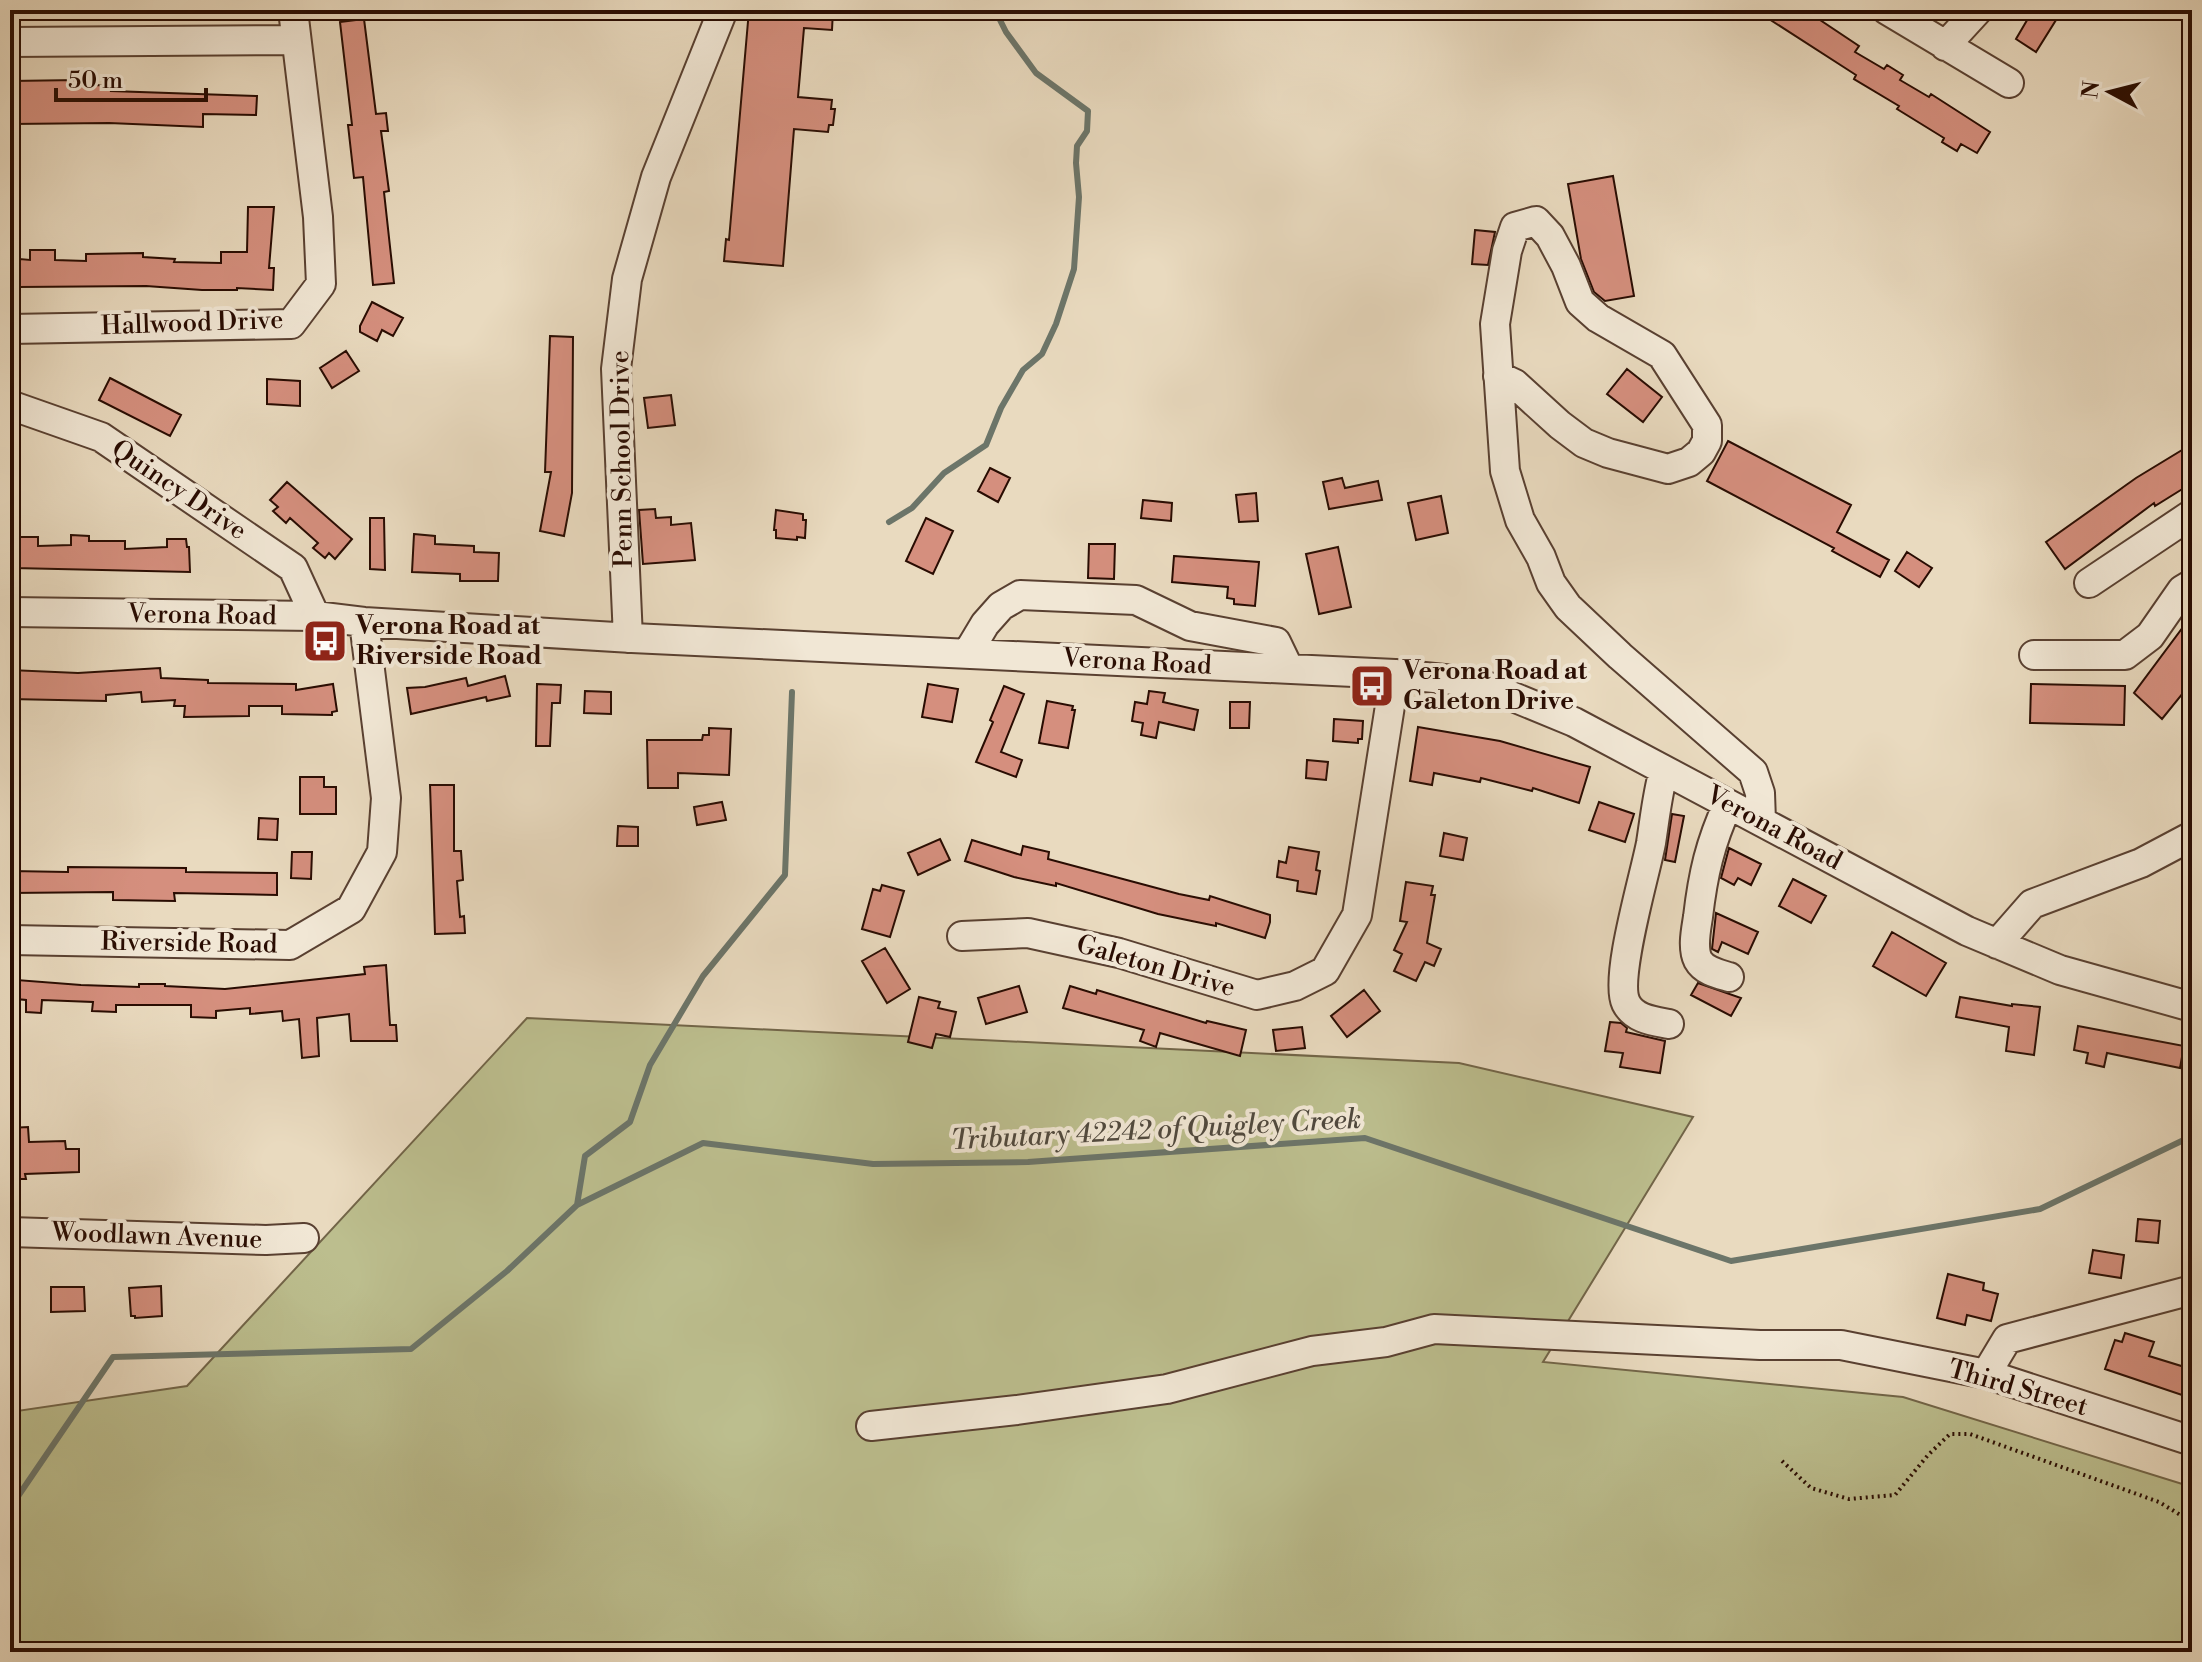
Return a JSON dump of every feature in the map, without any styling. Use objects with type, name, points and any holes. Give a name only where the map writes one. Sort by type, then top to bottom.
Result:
[{"type":"street","name":"Hallwood Drive","points":[[10,329],[291,324],[321,284],[318,217],[293,10]]},
{"type":"street","name":"Penn School Drive","points":[[628,638],[616,369],[627,279],[656,177],[723,10]]},
{"type":"street","points":[[1887,10],[2009,83]]},
{"type":"street","points":[[1945,46],[1978,10]]},
{"type":"street","points":[[10,42],[295,40]]},
{"type":"street","points":[[1498,376],[1515,384],[1584,443],[1619,457],[1668,469],[1689,462],[1701,452],[1707,441],[1707,425],[1662,355],[1598,318],[1580,302],[1550,236],[1536,221],[1515,227],[1507,251],[1495,324],[1498,376],[1505,471],[1520,520],[1541,557],[1551,583],[1568,607],[1753,772],[1760,793],[1761,821]]},
{"type":"street","name":"Quincy Drive","points":[[10,405],[101,437],[293,568],[315,616]]},
{"type":"street","points":[[2089,583],[2192,514]]},
{"type":"street","points":[[2034,655],[2125,655],[2150,636],[2182,590],[2192,584]]},
{"type":"street","points":[[967,654],[1001,606],[1020,595],[1136,600],[1190,626],[1276,642],[1289,669]]},
{"type":"street","name":"Verona Road","points":[[10,612],[315,616],[364,622],[628,638],[1395,674],[1454,680],[1489,687],[1574,722],[1967,931],[2060,970],[2192,1007]]},
{"type":"street","name":"Riverside Road","points":[[10,940],[290,945],[351,909],[382,852],[386,798],[364,622]]},
{"type":"street","name":"Galeton Drive","points":[[962,936],[1028,933],[1119,953],[1257,995],[1295,986],[1325,971],[1357,915],[1395,674]]},
{"type":"street","points":[[1664,770],[1626,963],[1623,993],[1631,1011],[1648,1021],[1669,1024]]},
{"type":"street","points":[[1728,804],[1714,832],[1703,869],[1695,937],[1696,956],[1700,964],[1729,977]]},
{"type":"street","points":[[1997,944],[2032,904],[2141,863],[2192,836]]},
{"type":"street","name":"Woodlawn Avenue","points":[[10,1232],[266,1240],[304,1238]]},
{"type":"street","points":[[1986,1374],[2007,1339],[2185,1295]]},
{"type":"street","name":"Third Street","points":[[871,1426],[1044,1407],[1167,1389],[1312,1351],[1386,1342],[1434,1329],[1744,1345],[1841,1345],[1986,1374],[2192,1441]]},
{"type":"path","points":[[1782,1461],[1811,1488],[1849,1499],[1895,1495],[1950,1434],[1970,1434],[2159,1502],[2192,1522]]},
{"type":"green space","points":[[527,1018],[1459,1063],[1693,1117],[1543,1362],[1903,1397],[2192,1487],[2192,1652],[10,1652],[10,1412],[187,1386]]},
{"type":"building","points":[[749,10],[833,10],[832,30],[804,28],[798,97],[832,100],[831,109],[835,109],[833,125],[829,125],[828,132],[794,129],[783,266],[724,261],[726,239],[729,240]]},
{"type":"building","points":[[1755,10],[1805,10],[1859,46],[1855,52],[1884,69],[1887,65],[1903,75],[1900,80],[1929,97],[1931,94],[1990,132],[1977,153],[1961,144],[1957,151],[1942,142],[1944,138],[1897,109],[1899,106],[1854,79],[1856,75]]},
{"type":"building","points":[[2033,10],[2040,10],[2056,20],[2036,52],[2016,39]]},
{"type":"building","points":[[364,19],[376,114],[386,113],[388,131],[381,131],[389,191],[384,192],[394,283],[373,285],[363,177],[354,178],[348,125],[352,125],[340,22]]},
{"type":"building","points":[[77,80],[77,84],[112,86],[111,91],[257,96],[256,115],[203,114],[203,127],[109,123],[11,124],[11,81]]},
{"type":"building","points":[[1613,176],[1634,296],[1605,301],[1594,292],[1581,259],[1568,184]]},
{"type":"building","points":[[248,207],[274,207],[269,268],[274,268],[273,290],[146,286],[19,287],[20,259],[30,260],[30,250],[55,250],[55,260],[86,261],[86,254],[143,253],[143,257],[175,259],[174,262],[221,263],[221,252],[247,252]]},
{"type":"building","points":[[1475,230],[1495,232],[1488,265],[1472,264]]},
{"type":"building","points":[[372,302],[403,318],[393,336],[382,330],[377,341],[360,332]]},
{"type":"building","points":[[550,336],[573,337],[572,493],[564,536],[540,531],[551,472],[545,472]]},
{"type":"building","points":[[346,351],[359,371],[332,388],[320,368]]},
{"type":"building","points":[[1627,369],[1662,397],[1643,422],[1607,394]]},
{"type":"building","points":[[110,378],[181,415],[170,436],[99,400]]},
{"type":"building","points":[[267,379],[300,381],[300,406],[267,404]]},
{"type":"building","points":[[671,395],[675,425],[648,428],[644,398]]},
{"type":"building","points":[[1728,441],[1851,505],[1837,532],[1889,560],[1880,577],[1832,551],[1834,548],[1707,481]]},
{"type":"building","points":[[2192,444],[2192,483],[2155,506],[2154,503],[2065,569],[2046,542],[2136,478]]},
{"type":"building","points":[[990,468],[1010,478],[998,502],[978,491]]},
{"type":"building","points":[[1342,478],[1345,488],[1378,481],[1382,500],[1329,509],[1323,482]]},
{"type":"building","points":[[287,482],[352,539],[335,559],[329,553],[325,558],[313,548],[318,543],[290,518],[286,523],[273,511],[278,507],[270,500]]},
{"type":"building","points":[[1256,493],[1258,521],[1239,522],[1236,495]]},
{"type":"building","points":[[1441,496],[1448,533],[1416,540],[1408,503]]},
{"type":"building","points":[[1143,500],[1172,503],[1171,521],[1141,518]]},
{"type":"building","points":[[655,509],[656,518],[671,517],[671,525],[691,523],[695,560],[643,564],[639,510]]},
{"type":"building","points":[[776,510],[803,514],[803,520],[806,520],[805,538],[776,538]]},
{"type":"building","points":[[370,518],[384,518],[385,570],[370,569]]},
{"type":"building","points":[[926,518],[953,531],[933,574],[906,561]]},
{"type":"building","points":[[414,534],[435,536],[435,544],[474,546],[474,552],[499,553],[498,581],[460,581],[460,574],[412,572]]},
{"type":"building","points":[[71,535],[89,536],[89,541],[125,541],[125,549],[167,547],[167,539],[186,539],[190,572],[14,568],[13,537],[38,537],[38,546],[71,545]]},
{"type":"building","points":[[1089,544],[1115,544],[1114,579],[1088,578]]},
{"type":"building","points":[[1338,547],[1351,607],[1319,614],[1306,554]]},
{"type":"building","points":[[1907,552],[1932,568],[1919,587],[1895,571]]},
{"type":"building","points":[[1174,556],[1259,562],[1255,606],[1234,604],[1234,599],[1227,598],[1228,587],[1172,582]]},
{"type":"building","points":[[2192,615],[2192,682],[2162,719],[2134,693]]},
{"type":"building","points":[[160,668],[161,678],[208,680],[208,683],[296,684],[296,690],[333,684],[337,711],[332,715],[282,714],[282,706],[249,706],[249,716],[184,717],[185,706],[174,706],[175,700],[142,702],[141,692],[106,695],[106,701],[10,699],[10,670],[78,673]]},
{"type":"building","points":[[505,676],[510,696],[487,701],[486,697],[411,714],[407,688],[466,678],[468,686]]},
{"type":"building","points":[[537,684],[561,685],[560,703],[552,703],[550,746],[536,746]]},
{"type":"building","points":[[928,684],[958,689],[952,722],[922,717]]},
{"type":"building","points":[[2031,684],[2125,686],[2124,725],[2030,723]]},
{"type":"building","points":[[1004,686],[1024,694],[1001,752],[1022,760],[1016,777],[976,762]]},
{"type":"building","points":[[585,691],[611,692],[611,714],[584,713]]},
{"type":"building","points":[[1149,691],[1165,693],[1163,702],[1198,710],[1194,730],[1159,722],[1156,738],[1141,735],[1143,723],[1132,721],[1135,702],[1147,704]]},
{"type":"building","points":[[1047,701],[1073,706],[1072,710],[1075,710],[1068,748],[1039,743]]},
{"type":"building","points":[[1230,702],[1250,702],[1249,728],[1230,728]]},
{"type":"building","points":[[1334,719],[1363,721],[1362,739],[1358,739],[1358,743],[1333,741]]},
{"type":"building","points":[[1418,727],[1500,741],[1590,767],[1579,803],[1533,788],[1532,791],[1481,778],[1480,782],[1434,773],[1432,785],[1410,781]]},
{"type":"building","points":[[709,728],[731,729],[729,775],[678,773],[678,788],[648,788],[647,740],[702,740],[703,735],[709,735]]},
{"type":"building","points":[[1307,760],[1328,762],[1326,780],[1306,778]]},
{"type":"building","points":[[300,777],[324,777],[324,787],[336,787],[336,814],[300,814]]},
{"type":"building","points":[[430,785],[454,785],[454,851],[461,851],[463,880],[457,881],[460,917],[464,916],[465,933],[435,934]]},
{"type":"building","points":[[722,802],[726,820],[697,825],[694,807]]},
{"type":"building","points":[[1599,802],[1634,814],[1625,842],[1589,830]]},
{"type":"building","points":[[1672,814],[1684,816],[1675,862],[1665,860]]},
{"type":"building","points":[[259,818],[278,819],[277,840],[258,839]]},
{"type":"building","points":[[618,826],[638,827],[638,846],[617,846]]},
{"type":"building","points":[[1444,833],[1467,838],[1463,860],[1440,856]]},
{"type":"building","points":[[940,839],[950,860],[918,875],[908,853]]},
{"type":"building","points":[[972,840],[1021,855],[1023,846],[1049,852],[1048,859],[1179,894],[1209,900],[1210,896],[1270,915],[1270,922],[1265,938],[1216,923],[1216,926],[1158,914],[1056,883],[1056,886],[1014,877],[965,861]]},
{"type":"building","points":[[1289,847],[1319,852],[1316,894],[1297,891],[1298,881],[1277,877],[1279,861],[1286,863]]},
{"type":"building","points":[[1729,848],[1761,864],[1751,885],[1738,878],[1734,885],[1721,878]]},
{"type":"building","points":[[292,852],[312,852],[311,879],[291,878]]},
{"type":"building","points":[[68,867],[277,873],[277,895],[174,893],[175,901],[113,900],[113,892],[10,893],[11,871],[68,872]]},
{"type":"building","points":[[1793,879],[1826,896],[1811,923],[1779,906]]},
{"type":"building","points":[[1406,882],[1433,886],[1431,895],[1435,895],[1427,943],[1441,949],[1434,966],[1425,962],[1416,981],[1394,971],[1402,954],[1394,950],[1407,922],[1400,921]]},
{"type":"building","points":[[882,885],[904,891],[890,937],[862,929],[873,889],[880,891]]},
{"type":"building","points":[[1716,913],[1758,932],[1748,954],[1722,942],[1718,952],[1712,949]]},
{"type":"building","points":[[1892,932],[1946,963],[1926,996],[1873,966]]},
{"type":"building","points":[[885,948],[910,989],[887,1003],[862,961]]},
{"type":"building","points":[[386,965],[390,1025],[396,1025],[397,1041],[351,1041],[349,1014],[317,1018],[319,1056],[302,1058],[299,1019],[283,1021],[282,1011],[250,1014],[250,1008],[216,1011],[216,1018],[191,1017],[191,1005],[116,1005],[116,1012],[92,1011],[93,1002],[42,1000],[41,1013],[26,1012],[26,1000],[16,999],[17,980],[139,987],[139,984],[165,984],[225,989],[365,974],[364,967]]},
{"type":"building","points":[[1698,983],[1741,998],[1731,1016],[1691,995]]},
{"type":"building","points":[[1019,986],[1027,1012],[986,1024],[978,998]]},
{"type":"building","points":[[1070,986],[1096,994],[1097,990],[1206,1023],[1246,1030],[1240,1056],[1160,1033],[1156,1047],[1140,1041],[1144,1030],[1063,1008]]},
{"type":"building","points":[[1364,990],[1380,1011],[1347,1037],[1331,1016]]},
{"type":"building","points":[[919,997],[940,1002],[938,1008],[956,1012],[950,1037],[936,1034],[932,1048],[908,1042]]},
{"type":"building","points":[[1960,997],[2012,1006],[2040,1007],[2034,1055],[2006,1051],[2009,1027],[1956,1017]]},
{"type":"building","points":[[1610,1022],[1621,1023],[1627,1028],[1626,1032],[1665,1041],[1660,1073],[1620,1067],[1623,1053],[1605,1051]]},
{"type":"building","points":[[2078,1026],[2184,1046],[2180,1068],[2107,1053],[2104,1067],[2086,1063],[2088,1053],[2074,1050]]},
{"type":"building","points":[[1302,1027],[1305,1048],[1276,1051],[1273,1030]]},
{"type":"building","points":[[28,1127],[29,1142],[65,1141],[66,1149],[79,1149],[79,1172],[25,1174],[26,1179],[10,1179],[10,1128]]},
{"type":"building","points":[[2138,1219],[2160,1221],[2158,1243],[2136,1241]]},
{"type":"building","points":[[2093,1250],[2124,1255],[2121,1278],[2089,1273]]},
{"type":"building","points":[[1948,1274],[1984,1283],[1983,1290],[1998,1294],[1991,1321],[1967,1315],[1965,1325],[1937,1318]]},
{"type":"building","points":[[161,1286],[162,1316],[131,1316],[129,1288]]},
{"type":"building","points":[[51,1287],[84,1287],[85,1311],[51,1312]]},
{"type":"building","points":[[2125,1333],[2154,1342],[2149,1356],[2191,1369],[2182,1395],[2105,1369],[2115,1340],[2122,1342]]},
{"type":"waterway","points":[[889,522],[912,508],[944,473],[986,445],[1001,408],[1023,370],[1042,354],[1056,324],[1074,269],[1079,197],[1077,146],[1087,131],[1088,111],[1036,73],[1000,20],[1007,10]]},
{"type":"waterway","points":[[577,1205],[585,1156],[630,1122],[650,1065],[703,976],[785,875],[792,692]]},
{"type":"waterway","name":"Tributary 42242 of Quigley Creek","points":[[10,1508],[113,1357],[411,1349],[507,1271],[577,1205],[703,1143],[873,1164],[1028,1162],[1365,1138],[1731,1261],[2040,1209],[2192,1136]]},
{"type":"place","name":"Verona Road at Riverside Road","points":[[325,641]]},
{"type":"place","name":"Verona Road at Galeton Drive","points":[[1372,686]]}]
